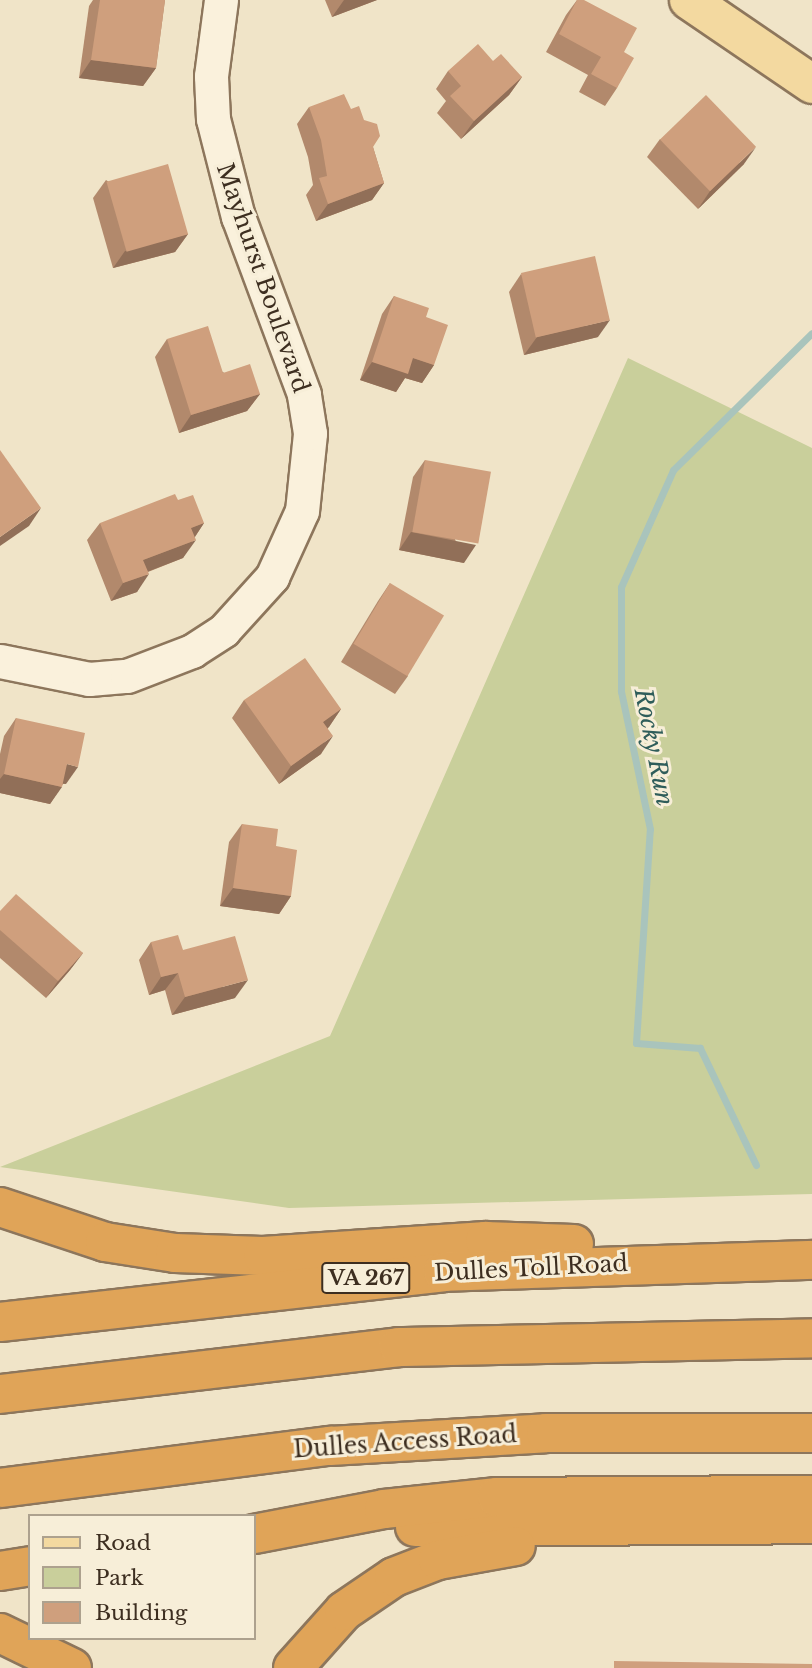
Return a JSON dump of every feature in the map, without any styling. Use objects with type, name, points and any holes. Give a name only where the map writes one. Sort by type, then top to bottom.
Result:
[{"type":"highway","points":[[0,1207],[83,1237],[175,1252],[263,1256],[516,1240],[733,1260]]},
{"type":"highway","name":"Dulles Toll Road","points":[[0,1322],[337,1280],[733,1260],[812,1260]]},
{"type":"highway","points":[[0,1394],[399,1347],[812,1338]]},
{"type":"highway","name":"Dulles Access Road","points":[[0,1488],[330,1446],[560,1432],[812,1433]]},
{"type":"highway","points":[[256,1535],[384,1508],[497,1497],[812,1495]]},
{"type":"highway","points":[[256,1535],[701,1522],[812,1524]]},
{"type":"highway","points":[[293,1668],[344,1611],[415,1568],[487,1549],[701,1522]]},
{"type":"highway","points":[[0,1571],[28,1566]]},
{"type":"highway","points":[[0,1633],[72,1668]]},
{"type":"main road","points":[[689,0],[812,84]]},
{"type":"street","name":"Mayhurst Boulevard","points":[[0,661],[89,679],[127,676],[192,651],[232,622],[272,577],[302,511],[310,446],[304,394],[238,217],[213,119],[211,76],[221,0]]},
{"type":"green space","points":[[628,358],[812,448],[812,1194],[289,1208],[0,1167],[330,1036]]},
{"type":"building","points":[[100,0],[165,0],[156,68],[91,60]]},
{"type":"building","points":[[577,0],[584,0],[637,28],[624,52],[634,58],[617,88],[591,74],[601,57],[559,34]]},
{"type":"building","points":[[478,44],[493,61],[501,54],[522,77],[474,121],[450,96],[461,86],[448,71]]},
{"type":"building","points":[[344,94],[351,109],[359,106],[364,120],[377,124],[380,136],[373,147],[384,183],[328,204],[319,178],[327,176],[321,140],[309,107]]},
{"type":"building","points":[[706,95],[756,147],[710,191],[660,139]]},
{"type":"building","points":[[168,164],[188,234],[127,252],[106,182]]},
{"type":"building","points":[[595,256],[610,320],[536,337],[521,273]]},
{"type":"building","points":[[394,296],[429,308],[426,317],[448,325],[434,365],[413,358],[408,374],[372,362]]},
{"type":"building","points":[[208,326],[223,373],[250,364],[260,394],[191,415],[167,339]]},
{"type":"building","points":[[0,450],[41,508],[0,537]]},
{"type":"building","points":[[425,460],[491,472],[478,544],[412,532]]},
{"type":"building","points":[[175,494],[178,500],[193,495],[204,523],[191,528],[196,540],[143,560],[149,574],[123,583],[100,523]]},
{"type":"building","points":[[390,583],[444,615],[407,676],[353,644]]},
{"type":"building","points":[[305,658],[341,709],[323,722],[333,736],[291,766],[244,700]]},
{"type":"building","points":[[16,718],[85,733],[78,767],[67,764],[62,787],[4,774]]},
{"type":"building","points":[[242,824],[278,829],[276,846],[297,850],[291,896],[233,888]]},
{"type":"building","points":[[16,894],[83,953],[58,981],[0,930],[0,911]]},
{"type":"building","points":[[178,935],[183,950],[235,936],[248,980],[185,997],[178,973],[161,977],[151,942]]},
{"type":"building","points":[[614,1661],[812,1664],[812,1668],[614,1668]]},
{"type":"waterway","name":"Rocky Run","points":[[756,1165],[700,1048],[636,1043],[650,829],[621,691],[621,587],[673,470],[812,333]]}]
